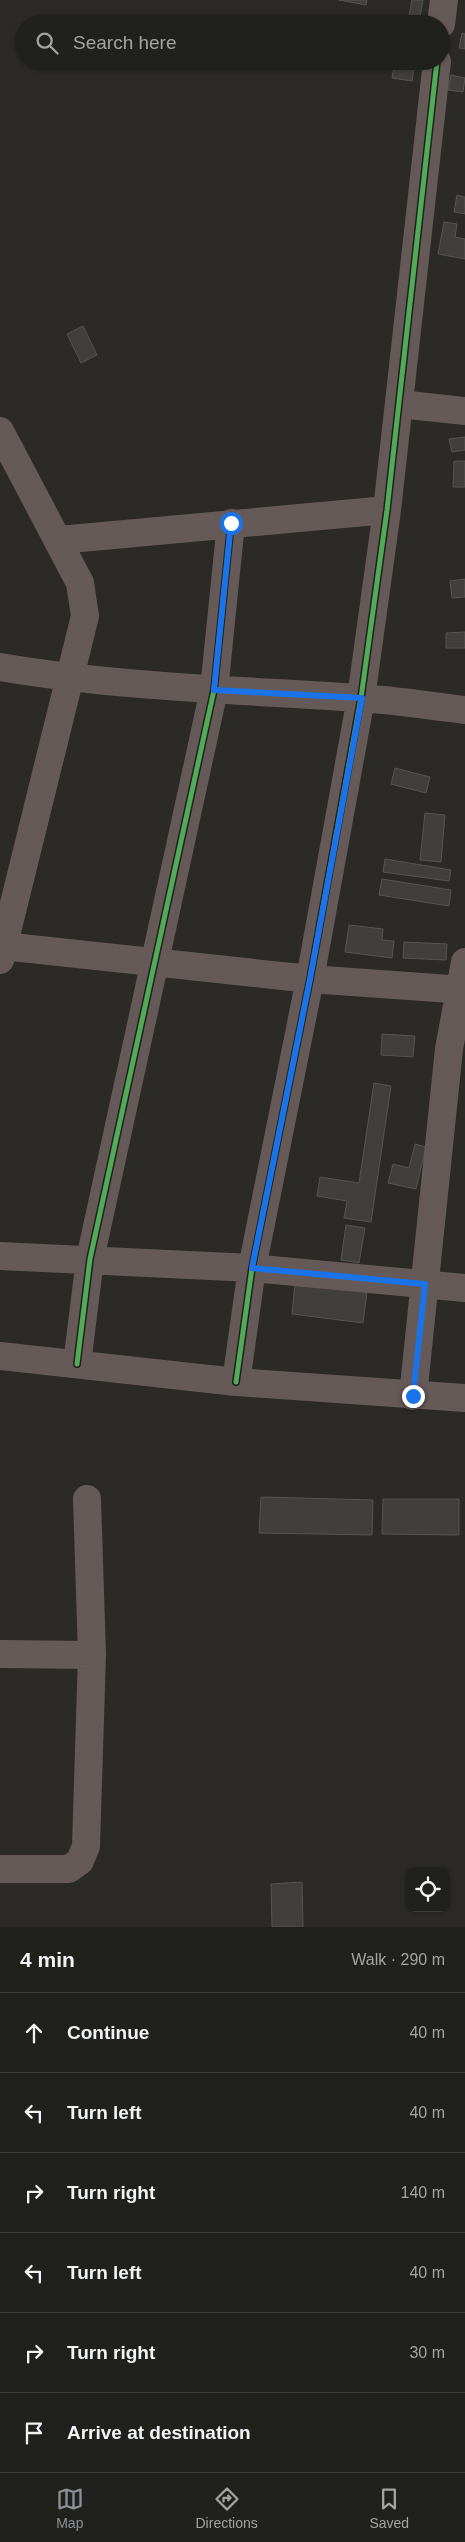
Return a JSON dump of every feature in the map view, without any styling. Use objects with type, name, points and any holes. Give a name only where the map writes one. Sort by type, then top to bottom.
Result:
[{"type":"street","points":[[442,15],[444,0]]},
{"type":"street","points":[[236,1382],[252,1268],[310,979],[362,698],[387,510],[436,70]]},
{"type":"street","points":[[399,404],[465,411]]},
{"type":"street","points":[[0,431],[80,583],[85,616],[68,678],[2,953],[156,962],[310,979],[463,989]]},
{"type":"street","points":[[59,540],[387,510]]},
{"type":"street","points":[[77,1364],[90,1259],[214,690],[231,523]]},
{"type":"street","points":[[0,666],[68,678],[214,690],[362,698],[465,710]]},
{"type":"street","points":[[413,1396],[449,1049],[463,989],[465,962]]},
{"type":"street","points":[[0,1256],[252,1268],[465,1288]]},
{"type":"street","points":[[0,1356],[236,1382],[413,1396],[465,1398]]},
{"type":"street","points":[[0,1869],[69,1869],[80,1860],[86,1846],[92,1654],[87,1500]]},
{"type":"street","points":[[0,1654],[92,1654]]},
{"type":"building","points":[[339,0],[367,0],[366,5]]},
{"type":"building","points":[[412,0],[423,0],[420,15],[409,15]]},
{"type":"building","points":[[462,33],[465,34],[465,49],[459,48]]},
{"type":"building","points":[[393,70],[414,70],[412,81],[392,78]]},
{"type":"building","points":[[451,75],[465,78],[463,92],[448,90]]},
{"type":"building","points":[[457,195],[465,197],[465,214],[454,212]]},
{"type":"building","points":[[444,222],[457,224],[455,237],[465,239],[465,259],[438,254]]},
{"type":"building","points":[[83,326],[97,355],[81,363],[67,334]]},
{"type":"building","points":[[465,437],[465,450],[452,452],[449,439]]},
{"type":"building","points":[[454,461],[465,461],[465,487],[453,487]]},
{"type":"building","points":[[465,579],[465,597],[452,598],[450,581]]},
{"type":"building","points":[[465,632],[465,648],[446,648],[446,633]]},
{"type":"building","points":[[395,768],[430,777],[426,793],[391,784]]},
{"type":"building","points":[[425,813],[445,815],[441,862],[420,860]]},
{"type":"building","points":[[385,859],[451,870],[449,881],[383,872]]},
{"type":"building","points":[[382,879],[451,890],[449,906],[379,895]]},
{"type":"building","points":[[349,925],[383,929],[382,940],[394,941],[392,958],[345,952]]},
{"type":"building","points":[[404,942],[447,944],[446,960],[403,958]]},
{"type":"building","points":[[382,1034],[415,1036],[413,1057],[381,1055]]},
{"type":"building","points":[[374,1083],[391,1086],[371,1222],[344,1218],[347,1201],[317,1196],[320,1177],[359,1183]]},
{"type":"building","points":[[415,1144],[426,1147],[416,1189],[388,1183],[393,1164],[409,1168]]},
{"type":"building","points":[[346,1225],[365,1228],[359,1263],[341,1260]]},
{"type":"building","points":[[295,1283],[367,1292],[363,1323],[292,1314]]},
{"type":"building","points":[[261,1497],[373,1500],[372,1535],[259,1533]]},
{"type":"building","points":[[383,1499],[459,1499],[459,1535],[382,1534]]},
{"type":"building","points":[[302,1882],[303,1927],[272,1927],[271,1884]]},
{"type":"cycle path","points":[[236,1382],[252,1268],[310,979],[361,698],[387,510],[436,70]]},
{"type":"cycle path","points":[[77,1364],[90,1259],[214,690],[231,523]]},
{"type":"route","points":[[231,523],[214,690],[362,698],[310,979],[252,1268],[425,1284],[413,1396]]}]
